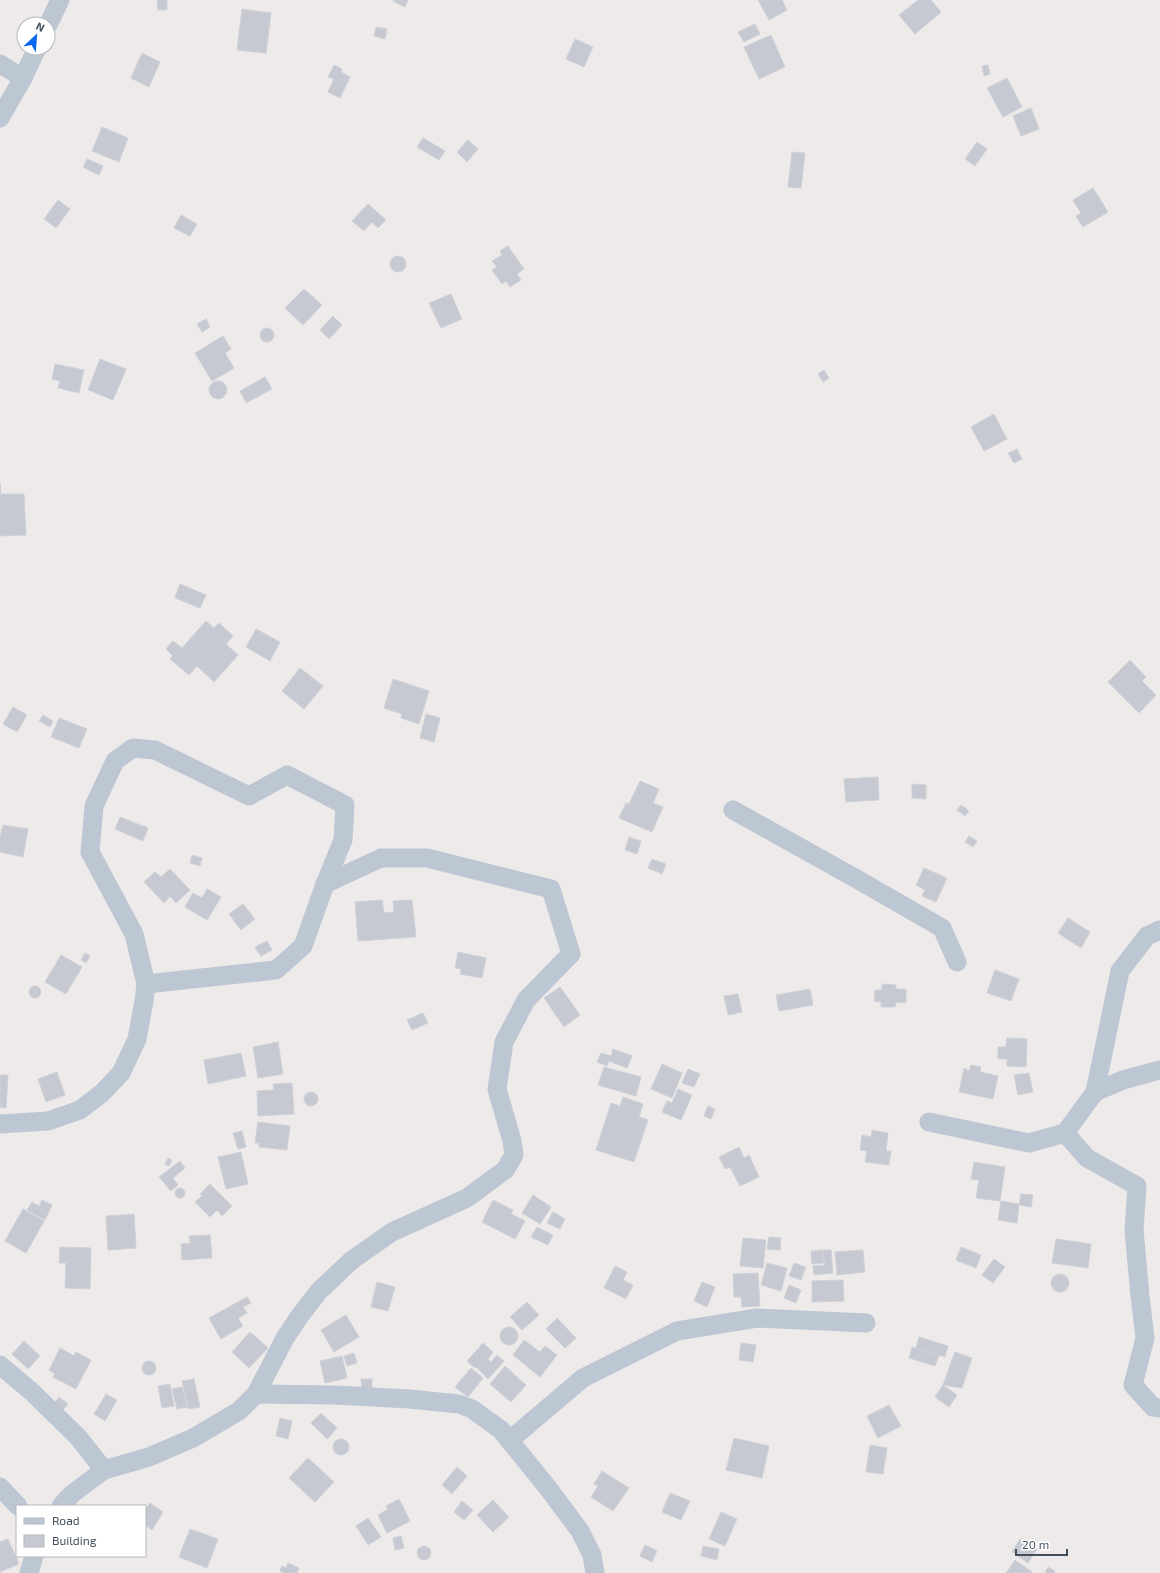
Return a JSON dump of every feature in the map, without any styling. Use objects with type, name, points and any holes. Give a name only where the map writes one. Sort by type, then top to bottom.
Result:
[{"type":"street","points":[[52,16],[60,0]]},
{"type":"street","points":[[0,118],[23,78],[33,56]]},
{"type":"street","points":[[0,64],[23,78]]},
{"type":"street","points":[[0,1124],[48,1121],[80,1110],[102,1093],[121,1073],[136,1039],[146,984],[134,934],[90,852],[94,806],[115,761],[133,748],[155,750],[249,796],[288,774],[345,805],[343,840],[325,884],[303,946],[276,970],[146,984]]},
{"type":"street","points":[[733,810],[856,878],[942,928],[957,962]]},
{"type":"street","points":[[62,1505],[72,1494],[104,1470],[149,1458],[193,1438],[239,1412],[256,1394],[285,1338],[299,1317],[319,1291],[352,1260],[392,1232],[467,1198],[505,1170],[514,1155],[512,1140],[497,1088],[504,1042],[526,1000],[572,954],[551,890],[427,858],[381,858],[325,884]]},
{"type":"street","points":[[929,1122],[1029,1143],[1065,1133],[1094,1092],[1120,971],[1147,936],[1160,930]]},
{"type":"street","points":[[1094,1092],[1123,1080],[1160,1070]]},
{"type":"street","points":[[1065,1133],[1087,1158],[1137,1186],[1134,1230],[1145,1338],[1133,1385],[1153,1407],[1160,1408]]},
{"type":"street","points":[[510,1440],[582,1378],[677,1331],[757,1318],[866,1323]]},
{"type":"street","points":[[0,1365],[32,1392],[78,1437],[104,1470]]},
{"type":"street","points":[[256,1394],[357,1396],[409,1399],[459,1404],[472,1409],[501,1430],[548,1488],[580,1531],[592,1556],[595,1573]]},
{"type":"street","points":[[0,1487],[17,1505]]},
{"type":"street","points":[[29,1573],[34,1557]]},
{"type":"building","points":[[157,0],[167,0],[167,10],[158,10]]},
{"type":"building","points":[[408,0],[405,7],[393,1]]},
{"type":"building","points":[[758,0],[782,0],[787,10],[769,20]]},
{"type":"building","points":[[918,0],[931,0],[941,12],[915,34],[899,15]]},
{"type":"building","points":[[242,9],[271,13],[266,53],[237,50]]},
{"type":"building","points":[[755,24],[760,34],[744,42],[738,32]]},
{"type":"building","points":[[376,27],[387,29],[385,39],[374,36]]},
{"type":"building","points":[[771,35],[785,67],[759,79],[744,47]]},
{"type":"building","points":[[575,39],[593,47],[584,67],[566,59]]},
{"type":"building","points":[[142,53],[160,62],[149,87],[131,78]]},
{"type":"building","points":[[334,65],[342,69],[341,72],[350,77],[340,98],[328,92],[334,79],[328,77]]},
{"type":"building","points":[[988,65],[990,74],[984,76],[982,66]]},
{"type":"building","points":[[1007,78],[1022,107],[1003,117],[987,88]]},
{"type":"building","points":[[1031,108],[1039,129],[1021,136],[1013,116]]},
{"type":"building","points":[[102,127],[128,138],[119,162],[92,151]]},
{"type":"building","points":[[423,138],[445,151],[439,160],[417,147]]},
{"type":"building","points":[[468,140],[478,149],[467,162],[457,152]]},
{"type":"building","points":[[977,142],[987,149],[975,166],[965,159]]},
{"type":"building","points":[[792,152],[805,153],[801,188],[788,187]]},
{"type":"building","points":[[87,159],[103,166],[99,175],[83,167]]},
{"type":"building","points":[[1093,188],[1108,212],[1083,227],[1076,216],[1081,213],[1073,200]]},
{"type":"building","points":[[58,200],[70,209],[56,228],[44,219]]},
{"type":"building","points":[[368,204],[386,220],[378,228],[372,222],[364,231],[352,221]]},
{"type":"building","points":[[181,215],[197,224],[190,236],[174,228]]},
{"type":"building","points":[[508,246],[524,269],[517,274],[521,280],[510,287],[506,281],[502,284],[492,270],[497,267],[492,261],[502,255],[500,251]]},
{"type":"building","points":[[398,256],[404,258],[406,264],[404,270],[398,272],[392,270],[390,264],[392,258]]},
{"type":"building","points":[[304,289],[322,305],[303,325],[285,308]]},
{"type":"building","points":[[451,294],[462,319],[441,328],[429,303]]},
{"type":"building","points":[[333,316],[342,325],[329,339],[320,330]]},
{"type":"building","points":[[206,319],[210,327],[202,332],[197,324]]},
{"type":"building","points":[[267,328],[272,330],[274,335],[272,340],[267,342],[262,340],[260,335],[262,330]]},
{"type":"building","points":[[223,336],[231,349],[225,353],[234,368],[212,381],[195,353]]},
{"type":"building","points":[[100,359],[126,369],[113,400],[88,390]]},
{"type":"building","points":[[55,364],[84,370],[79,393],[58,388],[60,381],[52,379]]},
{"type":"building","points":[[824,370],[829,378],[823,382],[818,374]]},
{"type":"building","points":[[265,377],[272,389],[246,403],[240,391]]},
{"type":"building","points":[[218,381],[224,384],[227,390],[224,396],[218,399],[212,396],[209,390],[212,384]]},
{"type":"building","points":[[994,414],[1007,439],[984,451],[971,427]]},
{"type":"building","points":[[1017,449],[1022,459],[1014,463],[1008,453]]},
{"type":"building","points":[[0,483],[1,494],[24,494],[26,535],[0,536]]},
{"type":"building","points":[[180,584],[206,595],[200,608],[175,598]]},
{"type":"building","points":[[206,621],[214,628],[219,623],[233,636],[226,644],[238,655],[214,682],[197,666],[189,675],[170,659],[173,656],[166,649],[173,641],[182,648]]},
{"type":"building","points":[[256,629],[280,642],[270,661],[246,647]]},
{"type":"building","points":[[1130,660],[1146,677],[1142,681],[1156,695],[1139,713],[1108,682]]},
{"type":"building","points":[[300,668],[323,686],[304,709],[282,691]]},
{"type":"building","points":[[393,679],[429,691],[419,724],[401,718],[402,714],[384,708]]},
{"type":"building","points":[[13,707],[27,715],[17,732],[3,724]]},
{"type":"building","points":[[426,714],[440,718],[434,742],[420,738]]},
{"type":"building","points":[[43,715],[53,721],[50,727],[39,721]]},
{"type":"building","points":[[59,718],[87,729],[79,748],[51,737]]},
{"type":"building","points":[[878,777],[879,800],[846,802],[844,779]]},
{"type":"building","points":[[640,781],[659,789],[653,803],[663,807],[652,832],[619,818],[626,803],[629,804]]},
{"type":"building","points":[[912,784],[926,785],[926,799],[912,798]]},
{"type":"building","points":[[961,805],[969,811],[965,816],[957,810]]},
{"type":"building","points":[[120,817],[148,828],[143,841],[115,829]]},
{"type":"building","points":[[3,825],[28,829],[23,857],[0,852],[0,837]]},
{"type":"building","points":[[969,836],[977,841],[973,847],[965,842]]},
{"type":"building","points":[[629,837],[641,841],[637,854],[625,850]]},
{"type":"building","points":[[192,855],[202,858],[200,866],[190,863]]},
{"type":"building","points":[[652,859],[666,864],[662,874],[648,868]]},
{"type":"building","points":[[924,868],[947,878],[936,902],[922,896],[925,890],[916,885]]},
{"type":"building","points":[[170,869],[190,890],[176,903],[170,896],[164,903],[144,882],[155,872],[161,877]]},
{"type":"building","points":[[207,889],[221,897],[207,920],[185,907],[193,893],[202,898]]},
{"type":"building","points":[[382,900],[384,913],[394,912],[393,901],[412,900],[416,937],[358,941],[355,902]]},
{"type":"building","points":[[243,904],[255,919],[241,930],[229,914]]},
{"type":"building","points":[[1068,918],[1090,932],[1081,948],[1058,933]]},
{"type":"building","points":[[267,941],[272,950],[261,956],[255,947]]},
{"type":"building","points":[[458,952],[486,958],[482,978],[460,974],[461,969],[455,968]]},
{"type":"building","points":[[85,953],[90,956],[86,963],[81,960]]},
{"type":"building","points":[[61,955],[82,967],[66,994],[45,982]]},
{"type":"building","points":[[995,970],[1019,979],[1011,1001],[987,993]]},
{"type":"building","points":[[882,984],[896,985],[896,989],[906,989],[906,1003],[896,1002],[895,1007],[881,1007],[881,1002],[874,1001],[875,990],[882,990]]},
{"type":"building","points":[[33,986],[37,986],[41,992],[37,998],[33,998],[29,994],[29,990]]},
{"type":"building","points":[[560,987],[580,1015],[564,1027],[544,998]]},
{"type":"building","points":[[810,989],[813,1005],[779,1011],[776,995]]},
{"type":"building","points":[[738,994],[742,1012],[728,1015],[724,996]]},
{"type":"building","points":[[423,1013],[428,1023],[412,1030],[407,1020]]},
{"type":"building","points":[[1007,1038],[1027,1039],[1026,1067],[1007,1066],[1007,1059],[998,1059],[998,1047],[1006,1047]]},
{"type":"building","points":[[278,1042],[283,1074],[258,1078],[253,1047]]},
{"type":"building","points":[[613,1049],[632,1056],[627,1068],[609,1061],[607,1066],[597,1062],[601,1053],[611,1056]]},
{"type":"building","points":[[241,1053],[246,1076],[208,1084],[204,1060]]},
{"type":"building","points":[[662,1064],[682,1073],[672,1098],[651,1089]]},
{"type":"building","points":[[971,1065],[981,1067],[980,1072],[998,1076],[993,1099],[959,1092],[964,1068],[969,1071]]},
{"type":"building","points":[[604,1067],[641,1077],[636,1096],[598,1085]]},
{"type":"building","points":[[688,1069],[700,1074],[694,1087],[682,1083]]},
{"type":"building","points":[[57,1072],[65,1095],[46,1102],[38,1079]]},
{"type":"building","points":[[1029,1073],[1033,1092],[1018,1095],[1014,1075]]},
{"type":"building","points":[[0,1075],[8,1075],[6,1108],[0,1107]]},
{"type":"building","points":[[292,1083],[294,1114],[258,1116],[257,1091],[274,1090],[273,1084]]},
{"type":"building","points":[[678,1089],[692,1095],[681,1120],[662,1112],[667,1101],[672,1103]]},
{"type":"building","points":[[308,1092],[314,1092],[318,1096],[318,1102],[314,1106],[308,1106],[304,1102],[304,1096]]},
{"type":"building","points":[[623,1097],[643,1104],[639,1117],[648,1120],[634,1162],[596,1150],[611,1103],[620,1106]]},
{"type":"building","points":[[708,1106],[715,1109],[711,1119],[704,1116]]},
{"type":"building","points":[[258,1122],[290,1126],[287,1150],[259,1147],[259,1143],[255,1143]]},
{"type":"building","points":[[872,1130],[888,1133],[886,1151],[891,1151],[889,1165],[865,1162],[867,1151],[860,1150],[862,1135],[871,1137]]},
{"type":"building","points":[[242,1131],[246,1147],[238,1149],[233,1133]]},
{"type":"building","points":[[739,1147],[744,1158],[749,1155],[759,1177],[740,1186],[730,1167],[725,1169],[719,1157]]},
{"type":"building","points":[[241,1152],[248,1184],[226,1189],[218,1157]]},
{"type":"building","points":[[168,1158],[172,1160],[169,1166],[165,1164]]},
{"type":"building","points":[[180,1161],[185,1168],[173,1178],[178,1185],[171,1191],[159,1177]]},
{"type":"building","points":[[974,1162],[1005,1167],[1000,1201],[976,1198],[979,1180],[971,1179]]},
{"type":"building","points":[[210,1184],[232,1206],[222,1216],[217,1210],[210,1217],[195,1202],[202,1196],[200,1194]]},
{"type":"building","points":[[178,1188],[182,1188],[184,1189],[184,1197],[178,1198],[175,1195],[175,1191]]},
{"type":"building","points":[[1021,1194],[1033,1195],[1031,1207],[1019,1205]]},
{"type":"building","points":[[533,1195],[551,1207],[540,1224],[522,1213]]},
{"type":"building","points":[[42,1200],[52,1205],[45,1220],[27,1210],[32,1202],[39,1206]]},
{"type":"building","points":[[493,1200],[513,1210],[511,1214],[525,1221],[515,1239],[482,1222]]},
{"type":"building","points":[[1001,1201],[1019,1204],[1017,1223],[998,1220]]},
{"type":"building","points":[[23,1209],[44,1221],[26,1253],[5,1241]]},
{"type":"building","points":[[553,1212],[565,1219],[560,1229],[547,1223]]},
{"type":"building","points":[[134,1214],[136,1248],[108,1250],[106,1216]]},
{"type":"building","points":[[537,1227],[553,1235],[548,1245],[531,1237]]},
{"type":"building","points":[[210,1235],[212,1258],[182,1260],[181,1244],[190,1243],[189,1236]]},
{"type":"building","points":[[769,1237],[781,1238],[780,1250],[767,1249]]},
{"type":"building","points":[[743,1238],[766,1240],[763,1268],[740,1266]]},
{"type":"building","points":[[1056,1239],[1091,1244],[1088,1268],[1052,1263]]},
{"type":"building","points":[[60,1247],[91,1248],[90,1289],[65,1288],[66,1263],[59,1263]]},
{"type":"building","points":[[961,1247],[981,1255],[976,1268],[956,1260]]},
{"type":"building","points":[[823,1250],[824,1263],[812,1264],[811,1251]]},
{"type":"building","points":[[823,1250],[831,1250],[833,1273],[814,1275],[813,1266],[825,1265]]},
{"type":"building","points":[[863,1250],[865,1272],[837,1275],[835,1252]]},
{"type":"building","points":[[994,1259],[1005,1267],[993,1283],[982,1275]]},
{"type":"building","points":[[767,1263],[787,1268],[781,1291],[761,1285]]},
{"type":"building","points":[[794,1263],[806,1267],[801,1280],[789,1276]]},
{"type":"building","points":[[615,1266],[627,1272],[623,1280],[633,1285],[626,1299],[604,1288]]},
{"type":"building","points":[[758,1273],[760,1306],[742,1307],[741,1297],[734,1297],[733,1274]]},
{"type":"building","points":[[1060,1274],[1066,1277],[1069,1283],[1066,1289],[1060,1292],[1054,1289],[1051,1283],[1054,1277]]},
{"type":"building","points":[[843,1280],[844,1301],[812,1302],[812,1281]]},
{"type":"building","points":[[377,1282],[395,1287],[388,1311],[371,1307]]},
{"type":"building","points":[[702,1282],[715,1287],[707,1307],[694,1301]]},
{"type":"building","points":[[789,1285],[801,1290],[796,1303],[784,1298]]},
{"type":"building","points":[[247,1297],[251,1303],[243,1307],[247,1313],[238,1318],[243,1326],[221,1339],[209,1318]]},
{"type":"building","points":[[527,1302],[539,1315],[522,1330],[510,1317]]},
{"type":"building","points":[[346,1315],[359,1337],[334,1352],[321,1330]]},
{"type":"building","points":[[557,1318],[576,1338],[565,1348],[546,1329]]},
{"type":"building","points":[[509,1327],[515,1330],[518,1336],[515,1342],[509,1345],[503,1342],[500,1336],[503,1330]]},
{"type":"building","points":[[250,1332],[268,1348],[249,1368],[232,1352]]},
{"type":"building","points":[[919,1337],[948,1346],[945,1357],[916,1348]]},
{"type":"building","points":[[524,1340],[540,1352],[545,1346],[557,1355],[540,1377],[513,1355]]},
{"type":"building","points":[[24,1341],[40,1356],[28,1369],[12,1354]]},
{"type":"building","points":[[483,1343],[493,1352],[488,1359],[491,1362],[497,1355],[504,1361],[488,1379],[476,1367],[475,1368],[467,1361]]},
{"type":"building","points":[[741,1343],[756,1345],[753,1362],[739,1360]]},
{"type":"building","points":[[912,1347],[939,1355],[935,1366],[909,1358]]},
{"type":"building","points":[[60,1348],[74,1356],[76,1352],[91,1360],[76,1389],[53,1377],[55,1374],[49,1370]]},
{"type":"building","points":[[955,1352],[972,1358],[962,1388],[943,1385]]},
{"type":"building","points":[[354,1353],[357,1363],[347,1366],[344,1356]]},
{"type":"building","points":[[342,1356],[347,1378],[325,1383],[320,1361]]},
{"type":"building","points":[[149,1361],[154,1363],[156,1368],[154,1373],[149,1375],[144,1373],[142,1368],[144,1363]]},
{"type":"building","points":[[505,1366],[526,1385],[511,1402],[490,1384]]},
{"type":"building","points":[[471,1368],[483,1378],[468,1397],[455,1387]]},
{"type":"building","points":[[194,1379],[200,1407],[188,1409],[182,1381]]},
{"type":"building","points":[[361,1379],[372,1379],[372,1389],[362,1389]]},
{"type":"building","points":[[170,1384],[174,1406],[162,1408],[158,1386]]},
{"type":"building","points":[[943,1385],[957,1395],[949,1407],[935,1397]]},
{"type":"building","points":[[182,1387],[187,1407],[177,1409],[172,1389]]},
{"type":"building","points":[[106,1394],[117,1400],[105,1421],[94,1414]]},
{"type":"building","points":[[59,1397],[68,1404],[62,1411],[54,1404]]},
{"type":"building","points":[[889,1405],[901,1426],[878,1438],[867,1416]]},
{"type":"building","points":[[321,1413],[337,1428],[327,1439],[311,1423]]},
{"type":"building","points":[[280,1418],[292,1421],[288,1439],[276,1436]]},
{"type":"building","points":[[734,1438],[769,1446],[762,1478],[726,1470]]},
{"type":"building","points":[[341,1439],[347,1441],[349,1447],[347,1453],[341,1455],[335,1453],[333,1447],[335,1441]]},
{"type":"building","points":[[870,1445],[887,1448],[883,1474],[866,1472]]},
{"type":"building","points":[[308,1458],[334,1482],[315,1502],[289,1478]]},
{"type":"building","points":[[457,1467],[467,1476],[452,1494],[442,1485]]},
{"type":"building","points":[[602,1471],[629,1488],[613,1511],[591,1497],[598,1486],[594,1484]]},
{"type":"building","points":[[670,1493],[690,1501],[681,1520],[662,1512]]},
{"type":"building","points":[[399,1499],[410,1521],[387,1533],[378,1515],[388,1509],[386,1506]]},
{"type":"building","points":[[493,1500],[509,1517],[493,1532],[477,1515]]},
{"type":"building","points":[[462,1501],[473,1510],[464,1520],[454,1512]]},
{"type":"building","points":[[150,1503],[163,1512],[152,1530],[146,1526],[146,1509]]},
{"type":"building","points":[[721,1512],[737,1519],[725,1546],[709,1539]]},
{"type":"building","points":[[368,1518],[381,1537],[368,1545],[356,1526]]},
{"type":"building","points":[[190,1529],[218,1539],[207,1568],[179,1557]]},
{"type":"building","points":[[401,1536],[404,1548],[395,1550],[393,1538]]},
{"type":"building","points":[[8,1539],[19,1564],[0,1572],[0,1542]]},
{"type":"building","points":[[1020,1539],[1037,1549],[1028,1563],[1012,1552]]},
{"type":"building","points":[[645,1545],[657,1551],[652,1562],[640,1556]]},
{"type":"building","points":[[421,1546],[427,1546],[431,1550],[431,1556],[427,1560],[421,1560],[417,1556],[417,1550]]},
{"type":"building","points":[[703,1546],[719,1549],[717,1560],[701,1556]]},
{"type":"building","points":[[1015,1560],[1032,1572],[1032,1573],[1006,1573]]},
{"type":"building","points":[[288,1563],[299,1568],[297,1573],[284,1573],[280,1571],[282,1566],[286,1568]]},
{"type":"building","points":[[1048,1567],[1055,1571],[1054,1573],[1045,1573]]}]
